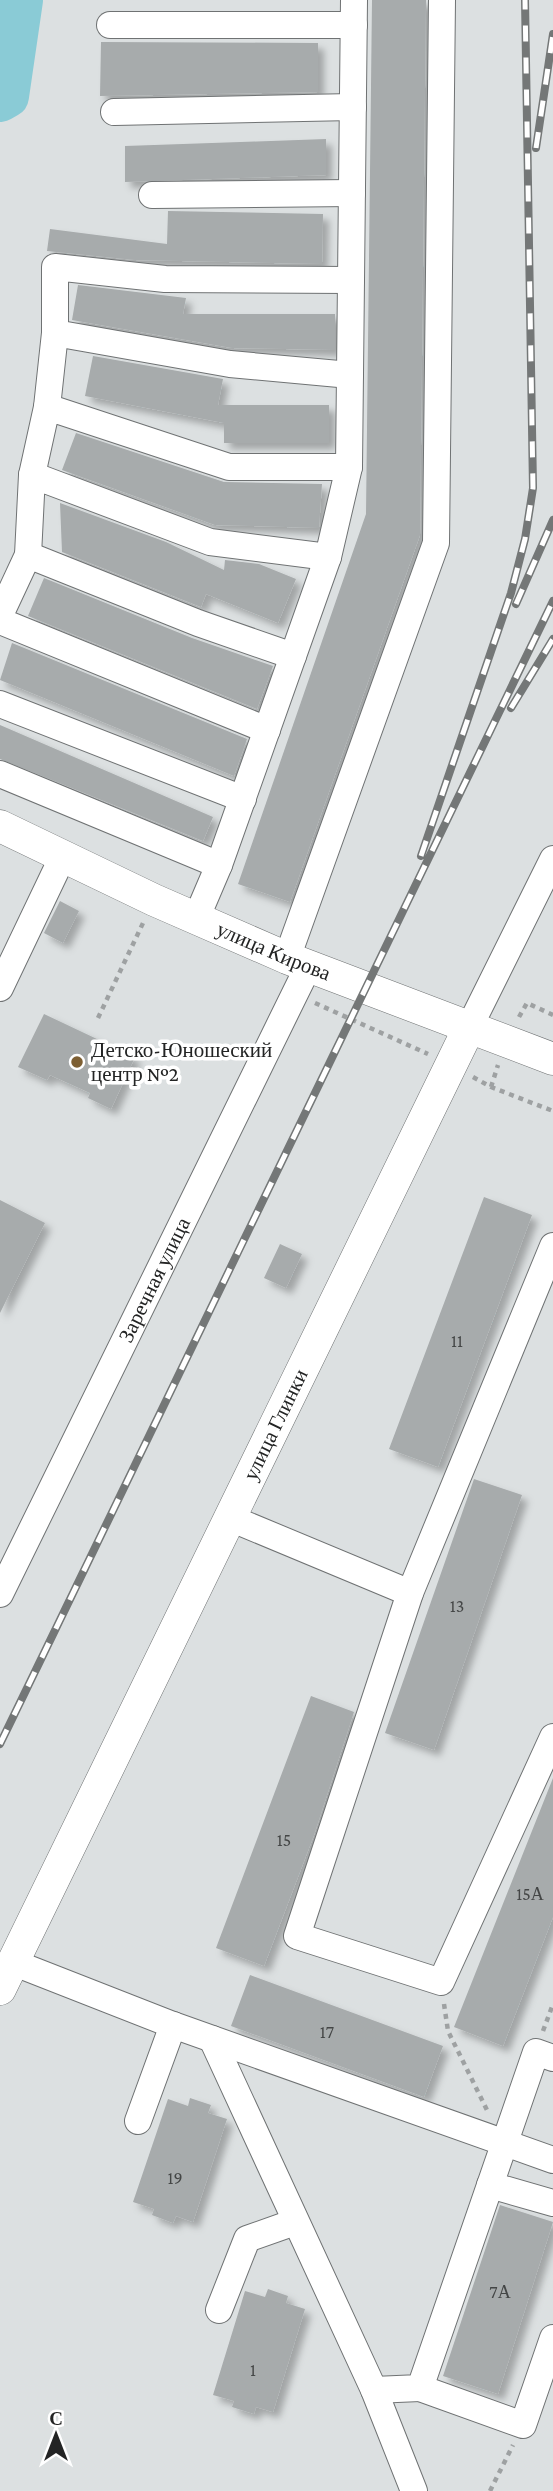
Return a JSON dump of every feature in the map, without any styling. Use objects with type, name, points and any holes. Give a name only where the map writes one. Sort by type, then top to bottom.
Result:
[{"type":"main road","name":"улица Кирова","points":[[0,826],[154,900],[298,963],[553,1059]]},
{"type":"main road","name":"улица Глинки","points":[[6,1976],[469,1028]]},
{"type":"street","name":"Заречная улица","points":[[0,1594],[298,963],[436,543],[442,0]]},
{"type":"street","points":[[110,25],[354,12],[349,467],[328,556],[243,799],[196,919]]},
{"type":"street","points":[[114,112],[353,107]]},
{"type":"street","points":[[152,195],[352,193]]},
{"type":"street","points":[[0,615],[28,555],[32,475],[47,407],[55,333],[55,267],[166,279],[351,281]]},
{"type":"street","points":[[55,333],[230,364],[350,375]]},
{"type":"street","points":[[47,407],[229,467],[349,467]]},
{"type":"street","points":[[32,475],[210,542],[328,556]]},
{"type":"street","points":[[28,555],[198,623],[293,656]]},
{"type":"street","points":[[0,621],[267,730]]},
{"type":"street","points":[[0,704],[243,799]]},
{"type":"street","points":[[0,774],[219,865]]},
{"type":"street","points":[[0,988],[63,856]]},
{"type":"street","name":"улица Глинки","points":[[469,1028],[553,859]]},
{"type":"street","points":[[553,1246],[410,1593],[297,1936],[441,1982],[553,1737]]},
{"type":"street","points":[[230,1518],[410,1593]]},
{"type":"street","points":[[6,1976],[173,2025],[553,2161]]},
{"type":"street","points":[[138,2121],[173,2025]]},
{"type":"street","points":[[212,2039],[374,2390],[414,2491]]},
{"type":"street","points":[[420,2388],[536,2052],[553,2058]]},
{"type":"street","points":[[490,2185],[553,2203]]},
{"type":"street","points":[[219,2310],[247,2239],[295,2222]]},
{"type":"street","points":[[374,2390],[420,2388],[523,2426],[553,2338]]},
{"type":"path","points":[[98,1018],[154,900]]},
{"type":"path","points":[[527,1003],[553,1016]]},
{"type":"path","points":[[501,1056],[491,1087],[553,1111]]},
{"type":"path","points":[[441,1982],[448,2031],[504,2144]]},
{"type":"path","points":[[490,2491],[523,2426]]},
{"type":"building","points":[[372,0],[426,0],[420,535],[290,902],[238,884],[366,514]]},
{"type":"building","points":[[101,42],[318,43],[318,92],[100,96]]},
{"type":"building","points":[[326,139],[326,175],[125,182],[125,146]]},
{"type":"building","points":[[168,211],[323,214],[322,264],[135,260],[47,251],[50,229],[167,244]]},
{"type":"building","points":[[78,285],[186,298],[183,314],[335,314],[335,350],[232,348],[72,320]]},
{"type":"building","points":[[93,356],[223,379],[218,405],[329,405],[329,443],[224,443],[224,423],[85,396]]},
{"type":"building","points":[[76,433],[224,482],[322,484],[319,528],[215,525],[62,470]]},
{"type":"building","points":[[60,503],[166,542],[224,570],[225,560],[259,564],[296,579],[278,623],[206,594],[201,607],[62,552]]},
{"type":"building","points":[[44,578],[192,638],[273,666],[257,709],[28,616]]},
{"type":"building","points":[[12,643],[247,739],[234,776],[0,680]]},
{"type":"building","points":[[0,725],[213,817],[203,841],[0,759]]},
{"type":"building","points":[[60,901],[79,911],[63,943],[44,933]]},
{"type":"building","name":"Детско-Юношеский центр №2","points":[[44,1014],[135,1057],[111,1109],[88,1098],[90,1093],[50,1075],[47,1080],[18,1067]]},
{"type":"building","points":[[484,1197],[532,1215],[438,1467],[389,1449]]},
{"type":"building","points":[[0,1200],[45,1223],[0,1313]]},
{"type":"building","points":[[280,1244],[302,1254],[286,1288],[264,1278]]},
{"type":"building","points":[[474,1479],[522,1495],[434,1750],[385,1733]]},
{"type":"building","points":[[311,1696],[354,1712],[314,1835],[264,1966],[216,1948]]},
{"type":"building","points":[[553,1778],[553,1917],[503,2046],[454,2027]]},
{"type":"building","points":[[250,1975],[443,2046],[424,2097],[231,2026]]},
{"type":"building","points":[[190,2098],[211,2105],[208,2113],[227,2119],[193,2222],[176,2216],[173,2223],[152,2215],[154,2209],[133,2202],[168,2099],[188,2106]]},
{"type":"building","points":[[500,2205],[553,2222],[498,2394],[443,2376]]},
{"type":"building","points":[[268,2289],[288,2296],[286,2303],[305,2309],[273,2412],[256,2407],[254,2414],[232,2407],[234,2401],[213,2395],[245,2291],[265,2297]]},
{"type":"waterway","points":[[0,100],[7,96],[21,0]]},
{"type":"railway","points":[[421,856],[511,593],[525,539],[533,488],[525,0]]},
{"type":"railway","points":[[536,148],[553,34]]},
{"type":"railway","points":[[516,604],[553,520]]},
{"type":"railway","points":[[0,1744],[553,601]]},
{"type":"railway","points":[[511,708],[553,639]]},
{"type":"place","name":"Детско-Юношеский центр №2","points":[[77,1062]]}]
